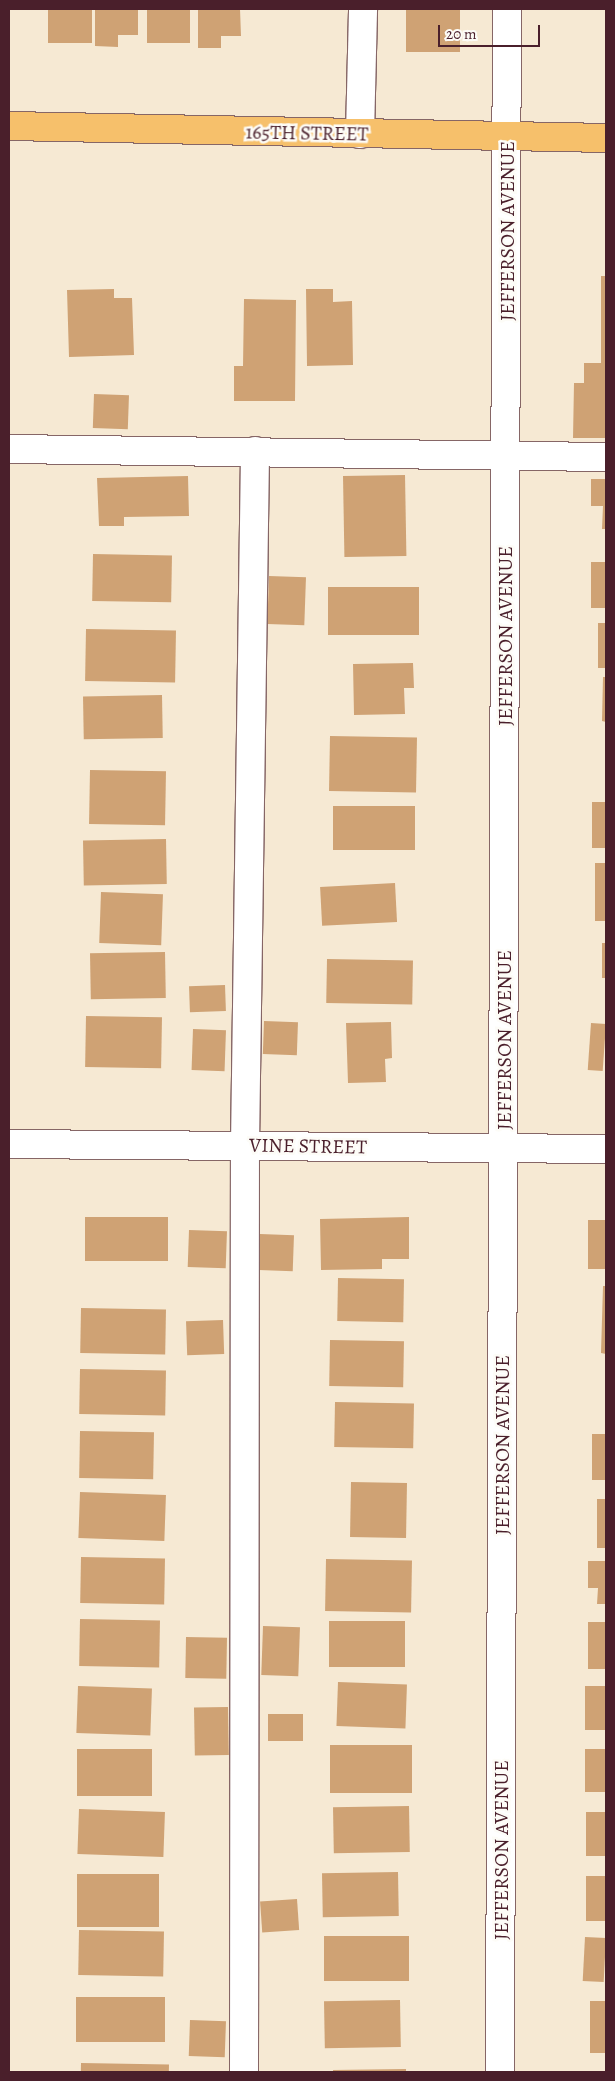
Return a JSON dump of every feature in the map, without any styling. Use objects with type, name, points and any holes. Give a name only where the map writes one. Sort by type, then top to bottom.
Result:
[{"type":"main road","name":"165TH STREET","points":[[9,126],[507,138],[606,138]]},
{"type":"street","points":[[360,134],[363,9]]},
{"type":"street","name":"JEFFERSON AVENUE","points":[[500,2072],[508,9]]},
{"type":"street","points":[[9,449],[606,457]]},
{"type":"street","points":[[244,2072],[245,1145],[255,451]]},
{"type":"street","name":"VINE STREET","points":[[9,1144],[606,1149]]},
{"type":"building","points":[[48,9],[92,9],[92,43],[48,43]]},
{"type":"building","points":[[95,9],[138,9],[138,35],[118,35],[118,47],[95,46]]},
{"type":"building","points":[[147,9],[190,9],[190,43],[147,43]]},
{"type":"building","points":[[198,9],[240,9],[241,36],[221,36],[221,48],[198,48]]},
{"type":"building","points":[[406,9],[460,9],[460,52],[406,52]]},
{"type":"building","points":[[601,276],[606,276],[606,438],[573,438],[574,383],[584,383],[584,363],[601,363]]},
{"type":"building","points":[[114,289],[114,298],[132,298],[134,355],[69,357],[67,290]]},
{"type":"building","points":[[306,289],[333,289],[333,302],[352,301],[353,365],[307,366]]},
{"type":"building","points":[[244,299],[296,300],[295,401],[234,401],[234,366],[243,366]]},
{"type":"building","points":[[94,394],[129,395],[128,429],[93,428]]},
{"type":"building","points":[[405,475],[406,556],[344,557],[343,476]]},
{"type":"building","points":[[188,476],[189,516],[124,517],[124,526],[99,526],[97,478]]},
{"type":"building","points":[[591,479],[606,479],[606,529],[602,529],[603,506],[591,506]]},
{"type":"building","points":[[93,554],[172,555],[171,602],[92,601]]},
{"type":"building","points":[[591,562],[606,562],[606,608],[591,608]]},
{"type":"building","points":[[269,576],[306,577],[304,625],[267,624]]},
{"type":"building","points":[[328,587],[419,587],[419,635],[328,635]]},
{"type":"building","points":[[598,623],[606,623],[606,668],[598,668]]},
{"type":"building","points":[[86,629],[176,631],[175,683],[85,681]]},
{"type":"building","points":[[413,663],[414,688],[404,688],[405,714],[354,715],[353,664]]},
{"type":"building","points":[[603,677],[606,677],[606,722],[602,721]]},
{"type":"building","points":[[162,695],[163,738],[84,739],[83,696]]},
{"type":"building","points":[[330,736],[417,738],[416,793],[329,791]]},
{"type":"building","points":[[90,770],[166,771],[165,825],[89,824]]},
{"type":"building","points":[[592,802],[606,802],[606,848],[592,848]]},
{"type":"building","points":[[333,806],[415,806],[415,850],[333,850]]},
{"type":"building","points":[[166,839],[167,884],[84,885],[83,840]]},
{"type":"building","points":[[595,863],[606,863],[606,921],[595,921]]},
{"type":"building","points":[[395,883],[397,922],[322,926],[320,887]]},
{"type":"building","points":[[101,892],[163,894],[161,945],[99,943]]},
{"type":"building","points":[[602,943],[606,943],[606,978],[602,978]]},
{"type":"building","points":[[165,952],[166,998],[91,999],[90,953]]},
{"type":"building","points":[[327,959],[413,961],[412,1004],[326,1003]]},
{"type":"building","points":[[225,985],[226,1011],[190,1012],[189,986]]},
{"type":"building","points":[[86,1016],[162,1017],[161,1068],[85,1067]]},
{"type":"building","points":[[264,1021],[298,1022],[297,1055],[263,1054]]},
{"type":"building","points":[[391,1022],[392,1058],[385,1059],[386,1082],[348,1083],[346,1023]]},
{"type":"building","points":[[591,1023],[606,1024],[603,1071],[588,1070]]},
{"type":"building","points":[[193,1029],[226,1030],[225,1071],[192,1070]]},
{"type":"building","points":[[85,1217],[168,1217],[168,1261],[85,1261]]},
{"type":"building","points":[[409,1217],[409,1259],[382,1259],[382,1269],[321,1270],[320,1219]]},
{"type":"building","points":[[588,1220],[606,1220],[606,1269],[588,1269]]},
{"type":"building","points":[[189,1230],[227,1231],[226,1268],[188,1267]]},
{"type":"building","points":[[260,1234],[294,1235],[293,1271],[259,1270]]},
{"type":"building","points":[[338,1278],[404,1279],[403,1322],[337,1321]]},
{"type":"building","points":[[603,1286],[606,1286],[606,1354],[601,1353]]},
{"type":"building","points":[[81,1308],[166,1309],[165,1354],[80,1353]]},
{"type":"building","points":[[223,1320],[224,1354],[187,1355],[186,1321]]},
{"type":"building","points":[[330,1340],[404,1341],[403,1387],[329,1386]]},
{"type":"building","points":[[80,1369],[166,1371],[165,1415],[79,1414]]},
{"type":"building","points":[[335,1402],[414,1403],[413,1448],[334,1447]]},
{"type":"building","points":[[80,1431],[154,1432],[153,1479],[79,1478]]},
{"type":"building","points":[[592,1434],[606,1434],[606,1480],[592,1480]]},
{"type":"building","points":[[351,1482],[407,1483],[406,1538],[350,1537]]},
{"type":"building","points":[[80,1492],[166,1495],[164,1541],[78,1538]]},
{"type":"building","points":[[597,1499],[606,1499],[606,1548],[597,1548]]},
{"type":"building","points":[[81,1557],[165,1558],[164,1604],[80,1603]]},
{"type":"building","points":[[326,1559],[412,1561],[411,1612],[325,1611]]},
{"type":"building","points":[[588,1561],[606,1561],[606,1604],[597,1604],[598,1588],[588,1588]]},
{"type":"building","points":[[80,1619],[160,1620],[159,1667],[79,1666]]},
{"type":"building","points":[[329,1621],[405,1621],[405,1667],[329,1667]]},
{"type":"building","points":[[588,1622],[606,1622],[606,1669],[588,1669]]},
{"type":"building","points":[[263,1626],[300,1627],[298,1676],[261,1675]]},
{"type":"building","points":[[186,1637],[227,1638],[226,1679],[185,1678]]},
{"type":"building","points":[[338,1682],[407,1684],[405,1728],[336,1726]]},
{"type":"building","points":[[78,1686],[152,1689],[150,1736],[76,1733]]},
{"type":"building","points":[[585,1686],[606,1686],[606,1730],[585,1730]]},
{"type":"building","points":[[228,1707],[229,1755],[195,1756],[194,1708]]},
{"type":"building","points":[[268,1714],[303,1714],[303,1741],[268,1741]]},
{"type":"building","points":[[330,1745],[412,1745],[412,1793],[330,1793]]},
{"type":"building","points":[[77,1749],[152,1749],[152,1796],[77,1796]]},
{"type":"building","points":[[585,1749],[606,1749],[606,1792],[585,1792]]},
{"type":"building","points":[[409,1806],[410,1852],[334,1853],[333,1807]]},
{"type":"building","points":[[79,1809],[165,1812],[163,1857],[77,1854]]},
{"type":"building","points":[[586,1812],[606,1812],[606,1856],[586,1856]]},
{"type":"building","points":[[398,1872],[399,1916],[323,1917],[322,1873]]},
{"type":"building","points":[[77,1874],[159,1874],[159,1927],[77,1927]]},
{"type":"building","points":[[586,1876],[606,1876],[606,1921],[586,1921]]},
{"type":"building","points":[[297,1899],[299,1930],[262,1933],[260,1902]]},
{"type":"building","points":[[79,1930],[164,1931],[163,1976],[78,1975]]},
{"type":"building","points":[[324,1936],[409,1936],[409,1981],[324,1981]]},
{"type":"building","points":[[585,1937],[606,1938],[604,1982],[583,1981]]},
{"type":"building","points":[[76,1997],[165,1997],[165,2042],[76,2042]]},
{"type":"building","points":[[400,2000],[401,2047],[325,2048],[324,2001]]},
{"type":"building","points":[[590,2001],[606,2001],[606,2053],[590,2053]]},
{"type":"building","points":[[190,2020],[226,2021],[225,2057],[189,2056]]},
{"type":"building","points":[[81,2063],[169,2065],[169,2072],[81,2072]]},
{"type":"building","points":[[406,2069],[406,2072],[333,2072],[333,2070]]}]
